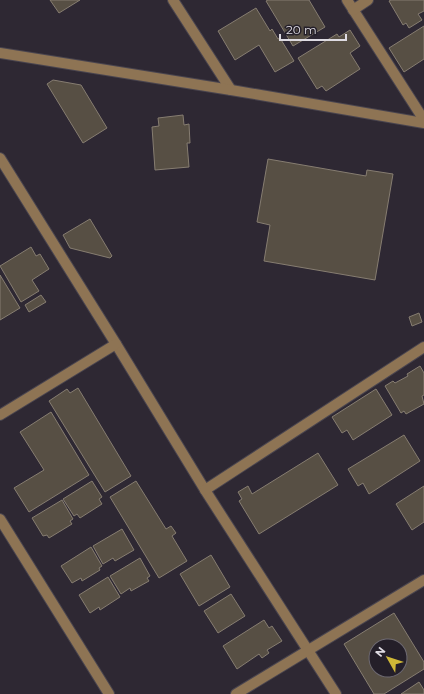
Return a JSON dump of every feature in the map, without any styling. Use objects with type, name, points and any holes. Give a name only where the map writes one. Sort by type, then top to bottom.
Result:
[{"type":"street","points":[[173,0],[231,90]]},
{"type":"street","points":[[347,0],[424,120]]},
{"type":"street","points":[[353,10],[368,0]]},
{"type":"street","points":[[0,53],[231,90],[424,124]]},
{"type":"street","points":[[0,158],[205,490],[336,694]]},
{"type":"street","points":[[0,415],[116,344]]},
{"type":"street","points":[[205,490],[424,346]]},
{"type":"street","points":[[0,519],[109,694]]},
{"type":"street","points":[[236,694],[424,580]]},
{"type":"building","points":[[50,0],[80,0],[59,13]]},
{"type":"building","points":[[309,0],[325,27],[293,46],[266,1]]},
{"type":"building","points":[[424,0],[424,11],[418,14],[422,20],[409,28],[406,23],[403,25],[389,1]]},
{"type":"building","points":[[256,8],[270,31],[272,29],[278,39],[280,38],[294,61],[275,72],[259,45],[235,60],[218,31]]},
{"type":"building","points":[[424,26],[424,59],[404,72],[389,48]]},
{"type":"building","points":[[350,30],[360,46],[350,53],[360,69],[326,91],[322,86],[317,89],[298,58],[337,34],[339,37]]},
{"type":"building","points":[[53,80],[81,85],[107,128],[83,143],[47,84]]},
{"type":"building","points":[[183,115],[184,125],[189,124],[190,143],[187,143],[189,167],[155,170],[152,127],[159,126],[158,118]]},
{"type":"building","points":[[268,159],[366,176],[367,170],[393,174],[375,280],[264,261],[270,225],[257,222]]},
{"type":"building","points":[[90,219],[112,256],[110,258],[70,248],[63,235]]},
{"type":"building","points":[[31,247],[36,256],[40,254],[49,269],[32,280],[39,291],[21,302],[0,266]]},
{"type":"building","points":[[0,275],[20,308],[0,320]]},
{"type":"building","points":[[41,295],[46,302],[29,312],[25,305]]},
{"type":"building","points":[[419,313],[422,322],[412,326],[409,317]]},
{"type":"building","points":[[420,366],[424,373],[424,395],[422,396],[424,404],[406,414],[404,411],[401,413],[385,386],[393,381],[395,383],[408,376],[407,374]]},
{"type":"building","points":[[78,388],[131,476],[105,492],[49,401],[67,389],[70,393]]},
{"type":"building","points":[[376,389],[392,415],[353,440],[347,430],[342,433],[332,417]]},
{"type":"building","points":[[51,412],[89,475],[29,512],[14,488],[44,470],[20,432]]},
{"type":"building","points":[[404,435],[420,461],[369,494],[363,483],[358,486],[348,469]]},
{"type":"building","points":[[318,453],[338,485],[259,534],[239,501],[242,499],[238,492],[248,486],[252,494]]},
{"type":"building","points":[[92,481],[102,497],[99,499],[102,504],[80,518],[77,514],[74,516],[63,499]]},
{"type":"building","points":[[136,481],[166,529],[171,526],[176,533],[172,536],[187,561],[159,578],[110,497]]},
{"type":"building","points":[[424,486],[424,522],[412,530],[396,504]]},
{"type":"building","points":[[62,500],[73,519],[70,521],[72,524],[49,538],[47,535],[43,536],[32,518]]},
{"type":"building","points":[[122,529],[134,550],[115,561],[113,558],[103,564],[93,546]]},
{"type":"building","points":[[91,547],[102,566],[99,568],[100,570],[82,581],[81,578],[72,583],[61,566]]},
{"type":"building","points":[[211,555],[230,587],[199,606],[180,574]]},
{"type":"building","points":[[140,558],[150,576],[147,578],[149,581],[131,591],[130,588],[121,594],[110,576]]},
{"type":"building","points":[[108,577],[120,597],[100,610],[99,607],[90,613],[79,595]]},
{"type":"building","points":[[231,594],[245,616],[218,633],[204,611]]},
{"type":"building","points":[[394,613],[424,662],[424,669],[384,694],[374,694],[344,644]]},
{"type":"building","points":[[264,620],[269,628],[272,626],[282,641],[267,650],[269,653],[262,658],[259,654],[237,669],[223,646]]},
{"type":"building","points":[[419,682],[424,690],[424,694],[401,694]]}]
